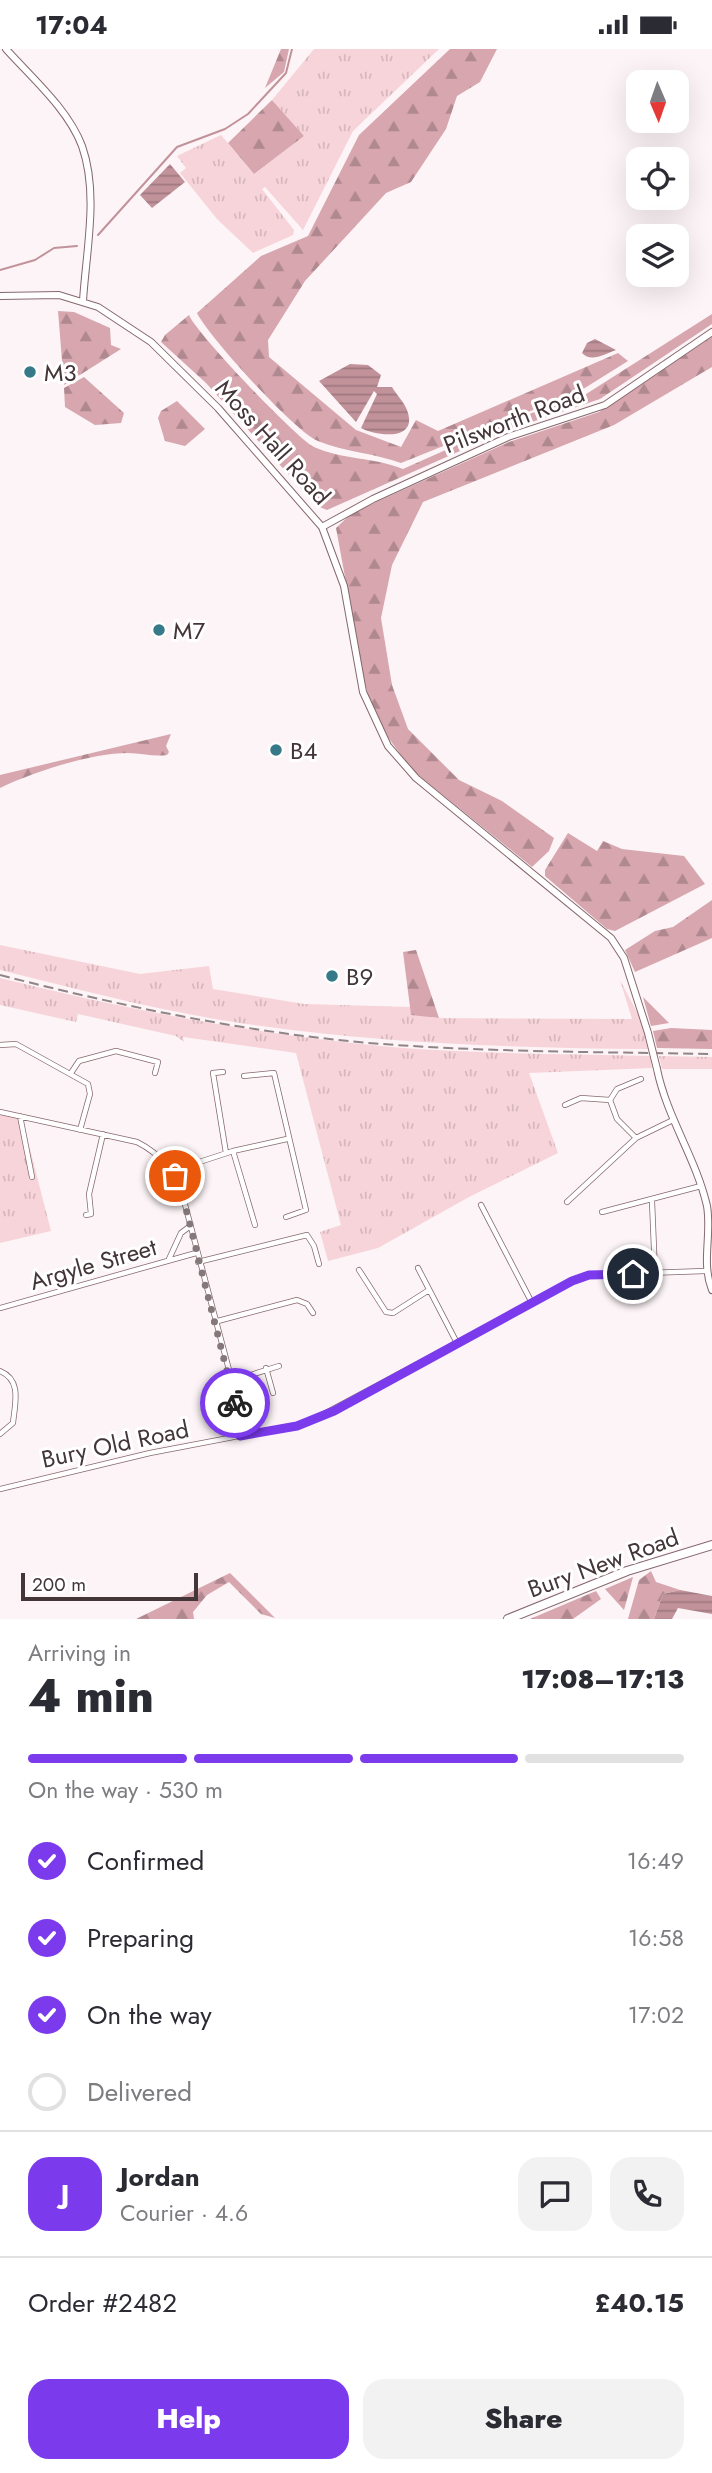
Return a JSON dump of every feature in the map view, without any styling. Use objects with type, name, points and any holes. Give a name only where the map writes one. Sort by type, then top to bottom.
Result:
[{"type":"highway","name":"Bury New Road","points":[[508,1619],[629,1570],[712,1545]]},
{"type":"street","points":[[0,296],[31,293],[83,301],[91,196],[82,146],[58,107],[6,49]]},
{"type":"street","name":"Moss Hall Road","points":[[83,301],[112,315],[161,351],[237,428],[321,527],[345,586],[363,692],[388,745],[416,778],[611,938],[624,958],[648,1033],[671,1121],[702,1185],[711,1235],[705,1271]]},
{"type":"street","name":"Pilsworth Road","points":[[321,527],[373,499],[508,437],[605,405],[712,332]]},
{"type":"street","points":[[0,1045],[16,1044],[88,1084],[90,1094],[80,1130]]},
{"type":"street","points":[[71,1073],[79,1061],[116,1051],[158,1062],[155,1073]]},
{"type":"street","points":[[223,1072],[213,1073],[226,1153]]},
{"type":"street","points":[[244,1076],[274,1073],[287,1139],[306,1210],[286,1217]]},
{"type":"street","points":[[610,1100],[617,1089],[641,1079]]},
{"type":"street","points":[[565,1105],[581,1098],[610,1100]]},
{"type":"street","points":[[610,1100],[617,1119],[636,1138]]},
{"type":"street","points":[[0,1112],[137,1142],[156,1151],[172,1171],[183,1197],[198,1262],[232,1381],[240,1436]]},
{"type":"street","points":[[20,1115],[32,1177]]},
{"type":"street","points":[[567,1202],[636,1138],[671,1121]]},
{"type":"street","points":[[86,1215],[91,1214],[89,1194],[103,1134]]},
{"type":"street","points":[[172,1171],[233,1151],[287,1139]]},
{"type":"street","points":[[233,1151],[256,1225]]},
{"type":"street","points":[[602,1212],[702,1185]]},
{"type":"street","points":[[652,1200],[655,1273]]},
{"type":"street","points":[[481,1205],[531,1301]]},
{"type":"street","points":[[169,1260],[181,1233],[190,1227]]},
{"type":"street","points":[[198,1262],[307,1235],[314,1246],[319,1264]]},
{"type":"street","name":"Argyle Street","points":[[0,1308],[196,1253]]},
{"type":"street","points":[[418,1268],[457,1343]]},
{"type":"street","points":[[359,1269],[386,1313],[393,1313],[429,1290]]},
{"type":"street","points":[[705,1271],[712,1290]]},
{"type":"street","name":"Bury Old Road","points":[[0,1489],[150,1453],[313,1420],[531,1301],[589,1275],[705,1271]]},
{"type":"street","points":[[290,1293],[292,1301]]},
{"type":"street","points":[[214,1321],[292,1301],[307,1304],[313,1313]]},
{"type":"street","points":[[232,1381],[279,1366]]},
{"type":"street","points":[[266,1368],[273,1393]]},
{"type":"street","points":[[0,1371],[9,1375],[16,1387],[13,1423],[2,1433],[8,1438]]},
{"type":"green space","points":[[281,49],[289,49],[284,72],[265,88]]},
{"type":"green space","points":[[314,49],[439,49],[353,131],[303,230],[265,187],[262,189],[294,230],[293,235],[253,253],[217,219],[180,173],[186,168],[177,156],[221,135],[254,174],[304,136],[272,100]]},
{"type":"green space","points":[[450,49],[497,49],[480,82],[457,96],[446,129],[411,182],[386,193],[305,281],[268,340],[269,357],[356,430],[401,447],[416,420],[438,431],[618,353],[628,361],[580,391],[401,463],[328,445],[307,434],[253,383],[217,342],[197,313],[261,256],[308,236],[359,135]]},
{"type":"green space","points":[[272,100],[304,136],[254,174],[228,143]]},
{"type":"green space","points":[[58,311],[74,312],[110,328],[111,345],[121,349],[64,385]]},
{"type":"green space","points":[[712,314],[712,324],[600,399],[505,431],[327,510],[317,506],[206,383],[161,342],[165,335],[189,315],[227,362],[304,440],[325,451],[403,469],[517,418],[583,396]]},
{"type":"green space","points":[[712,336],[712,367],[614,425],[423,502],[392,565],[381,618],[392,685],[408,729],[459,780],[502,801],[554,838],[549,851],[532,867],[412,770],[387,736],[369,699],[363,675],[336,528],[352,513],[509,442],[599,412]]},
{"type":"green space","points":[[84,377],[124,413],[121,423],[95,425],[65,407],[64,388]]},
{"type":"green space","points":[[177,401],[205,429],[185,446],[165,441],[158,418],[161,411]]},
{"type":"green space","points":[[171,734],[166,746],[169,752],[167,755],[128,753],[97,756],[45,770],[0,788],[0,775]]},
{"type":"green space","points":[[568,833],[597,851],[603,841],[622,849],[684,856],[705,884],[615,931],[607,929],[545,876],[545,870]]},
{"type":"green space","points":[[712,900],[712,938],[635,972],[625,950],[655,931],[673,927]]},
{"type":"green space","points":[[0,945],[140,974],[209,966],[213,989],[304,1004],[411,1007],[433,1018],[632,1019],[620,980],[642,1022],[648,1049],[389,1040],[234,1022],[146,1005],[0,970]]},
{"type":"green space","points":[[416,950],[439,1018],[411,1015],[403,952]]},
{"type":"green space","points":[[0,978],[145,1011],[292,1036],[423,1049],[650,1056],[652,1068],[529,1073],[558,1153],[469,1197],[378,1248],[328,1261],[320,1232],[341,1225],[296,1053],[183,1037],[184,1042],[176,1036],[78,1014],[76,1022],[0,1005]]},
{"type":"green space","points":[[643,997],[669,1023],[651,1026]]},
{"type":"green space","points":[[671,1028],[712,1030],[712,1049],[657,1048],[653,1031]]},
{"type":"green space","points":[[659,1056],[712,1057],[712,1069],[662,1069]]},
{"type":"green space","points":[[0,1115],[22,1118],[51,1231],[0,1243]]},
{"type":"green space","points":[[651,1571],[656,1582],[680,1590],[663,1594],[654,1619],[628,1619],[639,1580]]},
{"type":"green space","points":[[230,1573],[275,1618],[261,1614],[229,1582],[207,1595],[193,1612],[194,1619],[136,1619]]},
{"type":"green space","points":[[633,1577],[624,1610],[605,1589]]},
{"type":"green space","points":[[596,1591],[601,1599],[573,1619],[530,1619]]},
{"type":"shaded area","points":[[170,164],[185,182],[152,208],[140,195]]},
{"type":"shaded area","points":[[595,339],[616,350],[598,357],[586,356],[582,353],[587,343]]},
{"type":"shaded area","points":[[350,364],[368,365],[381,375],[377,387],[392,387],[407,410],[409,420],[402,432],[385,434],[361,428],[377,394],[374,391],[356,422],[319,381]]},
{"type":"shaded area","points":[[680,1590],[712,1596],[712,1614],[678,1608],[672,1619],[654,1619],[663,1594]]},
{"type":"waterway","points":[[98,235],[177,147],[225,129],[248,114],[286,73],[292,49]]},
{"type":"waterway","points":[[0,270],[35,260],[54,248],[77,246]]},
{"type":"railway","points":[[0,975],[190,1018],[334,1039],[464,1049],[712,1054]]},
{"type":"way so far","points":[[175,1176],[232,1381],[235,1403]]},
{"type":"place","name":"M3","points":[[30,372]]},
{"type":"place","name":"M7","points":[[159,630]]},
{"type":"place","name":"B4","points":[[276,750]]},
{"type":"place","name":"B9","points":[[332,976]]},
{"type":"route","points":[[235,1403],[240,1436],[307,1423],[334,1411],[531,1301],[572,1281],[589,1275],[633,1274]]}]
